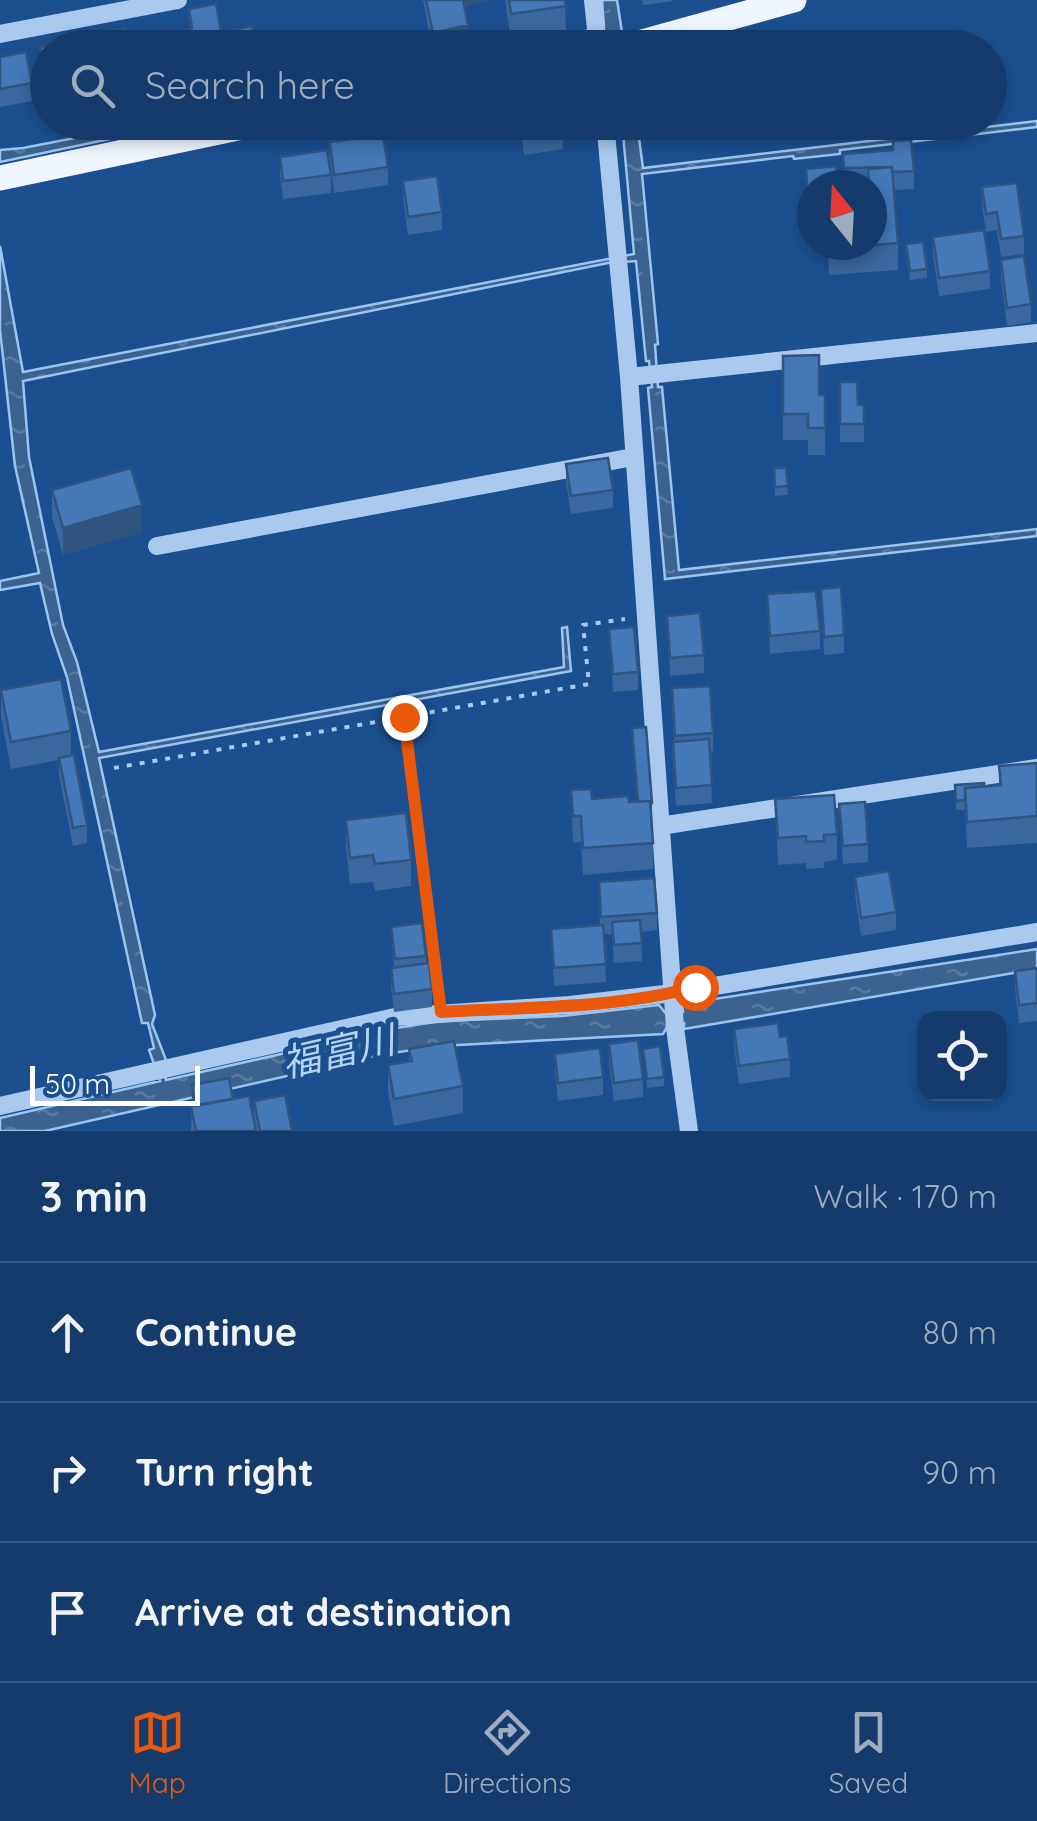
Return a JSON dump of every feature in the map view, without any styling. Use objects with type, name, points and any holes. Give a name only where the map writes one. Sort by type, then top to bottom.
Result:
[{"type":"main road","points":[[651,30],[794,0]]},
{"type":"main road","points":[[0,178],[180,140]]},
{"type":"street","points":[[0,34],[178,0]]},
{"type":"street","points":[[592,0],[600,30]]},
{"type":"street","points":[[607,140],[618,259],[646,375],[633,457],[675,1028],[689,1131]]},
{"type":"street","points":[[646,375],[1037,333]]},
{"type":"street","points":[[157,546],[633,457]]},
{"type":"street","points":[[660,826],[1037,768]]},
{"type":"street","points":[[0,1106],[395,1017],[673,998],[1037,932]]},
{"type":"path","points":[[114,768],[589,684],[583,625],[645,617]]},
{"type":"path","points":[[404,717],[441,1012]]},
{"type":"water","points":[[602,0],[617,0],[622,30],[590,30],[604,27]]},
{"type":"water","points":[[1037,121],[1037,127],[1007,131],[1007,125]]},
{"type":"water","points":[[64,140],[105,140],[0,162],[0,150]]},
{"type":"water","name":"福富川","points":[[624,140],[639,140],[643,168],[878,140],[926,140],[840,150],[840,154],[642,174],[658,344],[658,387],[662,387],[679,570],[1037,529],[1037,536],[665,579],[648,388],[652,387],[636,261],[608,263],[23,381],[29,457],[63,625],[77,662],[99,752],[564,667],[562,628],[567,627],[571,671],[99,758],[155,1015],[152,1024],[166,1060],[162,1062],[166,1080],[441,1021],[562,1016],[659,1005],[667,1015],[683,1012],[682,1004],[1037,949],[1037,969],[684,1029],[684,1023],[667,1027],[663,1034],[439,1046],[379,1055],[45,1131],[0,1131],[0,1118],[160,1081],[149,1050],[154,1048],[148,1023],[142,1023],[67,677],[40,583],[0,590],[0,581],[39,573],[15,466],[0,330],[0,246],[23,372],[634,254]]},
{"type":"building","points":[[426,0],[463,0],[468,25],[432,30]]},
{"type":"building","points":[[509,0],[565,0],[566,6],[511,14]]},
{"type":"building","points":[[216,4],[221,30],[184,30],[192,28],[189,9]]},
{"type":"building","points":[[26,52],[30,83],[0,89],[0,57]]},
{"type":"building","points":[[384,140],[388,167],[334,175],[330,142]]},
{"type":"building","points":[[911,140],[914,171],[892,172],[892,167],[844,168],[843,154],[893,150],[893,141]]},
{"type":"building","points":[[327,150],[331,175],[283,181],[280,157]]},
{"type":"building","points":[[836,166],[836,170],[806,170]]},
{"type":"building","points":[[892,167],[898,243],[887,244],[887,170],[868,169]]},
{"type":"building","points":[[437,176],[442,212],[408,217],[403,181]]},
{"type":"building","points":[[1017,183],[1024,236],[1001,239],[997,212],[986,214],[982,187]]},
{"type":"building","points":[[984,230],[990,271],[939,278],[933,237]]},
{"type":"building","points":[[923,242],[927,269],[910,271],[906,244]]},
{"type":"building","points":[[1024,256],[1031,304],[1007,308],[1001,260]]},
{"type":"building","points":[[819,355],[819,395],[825,395],[825,428],[808,428],[808,414],[783,414],[783,356]]},
{"type":"building","points":[[840,382],[857,382],[858,405],[864,405],[864,424],[840,424]]},
{"type":"building","points":[[608,458],[613,490],[571,496],[566,464]]},
{"type":"building","points":[[131,468],[142,505],[63,528],[52,490]]},
{"type":"building","points":[[774,468],[786,468],[788,486],[775,487]]},
{"type":"building","points":[[841,587],[844,635],[824,637],[821,589]]},
{"type":"building","points":[[816,591],[820,631],[770,636],[767,594]]},
{"type":"building","points":[[700,613],[704,655],[670,658],[667,616]]},
{"type":"building","points":[[634,627],[638,672],[613,674],[609,629]]},
{"type":"building","points":[[61,679],[71,731],[11,742],[1,690]]},
{"type":"building","points":[[710,686],[713,733],[675,736],[672,688]]},
{"type":"building","points":[[646,727],[652,803],[638,802],[632,728]]},
{"type":"building","points":[[709,739],[712,785],[676,788],[673,742]]},
{"type":"building","points":[[74,755],[87,825],[73,828],[59,758]]},
{"type":"building","points":[[1037,763],[1037,816],[967,822],[965,788],[1001,785],[999,766]]},
{"type":"building","points":[[984,783],[965,788],[965,800],[956,801],[955,785]]},
{"type":"building","points":[[591,789],[592,799],[628,796],[629,802],[650,801],[653,843],[583,848],[581,816],[573,816],[571,790]]},
{"type":"building","points":[[834,795],[837,834],[824,835],[824,841],[806,842],[806,836],[778,838],[775,799]]},
{"type":"building","points":[[865,802],[868,844],[843,846],[839,804]]},
{"type":"building","points":[[406,813],[411,860],[375,864],[373,855],[350,858],[346,820]]},
{"type":"building","points":[[889,871],[896,912],[861,918],[855,877]]},
{"type":"building","points":[[654,878],[657,913],[601,917],[599,882]]},
{"type":"building","points":[[640,920],[642,943],[614,945],[612,922]]},
{"type":"building","points":[[422,923],[426,956],[395,959],[391,927]]},
{"type":"building","points":[[603,925],[606,964],[554,968],[551,929]]},
{"type":"building","points":[[429,963],[432,989],[394,994],[391,968]]},
{"type":"building","points":[[1037,968],[1037,1003],[1019,1005],[1015,971]]},
{"type":"building","points":[[778,1023],[780,1037],[787,1036],[790,1059],[739,1066],[734,1029]]},
{"type":"building","points":[[638,1040],[643,1079],[614,1083],[609,1044]]},
{"type":"building","points":[[454,1041],[463,1086],[394,1099],[388,1065],[412,1061],[409,1049]]},
{"type":"building","points":[[660,1046],[664,1077],[647,1079],[643,1049]]},
{"type":"building","points":[[600,1048],[603,1077],[558,1083],[555,1054]]},
{"type":"building","points":[[229,1078],[233,1099],[195,1106],[192,1085]]},
{"type":"building","points":[[285,1095],[292,1131],[260,1131],[254,1101]]},
{"type":"building","points":[[249,1096],[256,1131],[196,1131],[191,1106]]},
{"type":"route","points":[[404,717],[441,1012],[570,1005],[695,987]]}]
